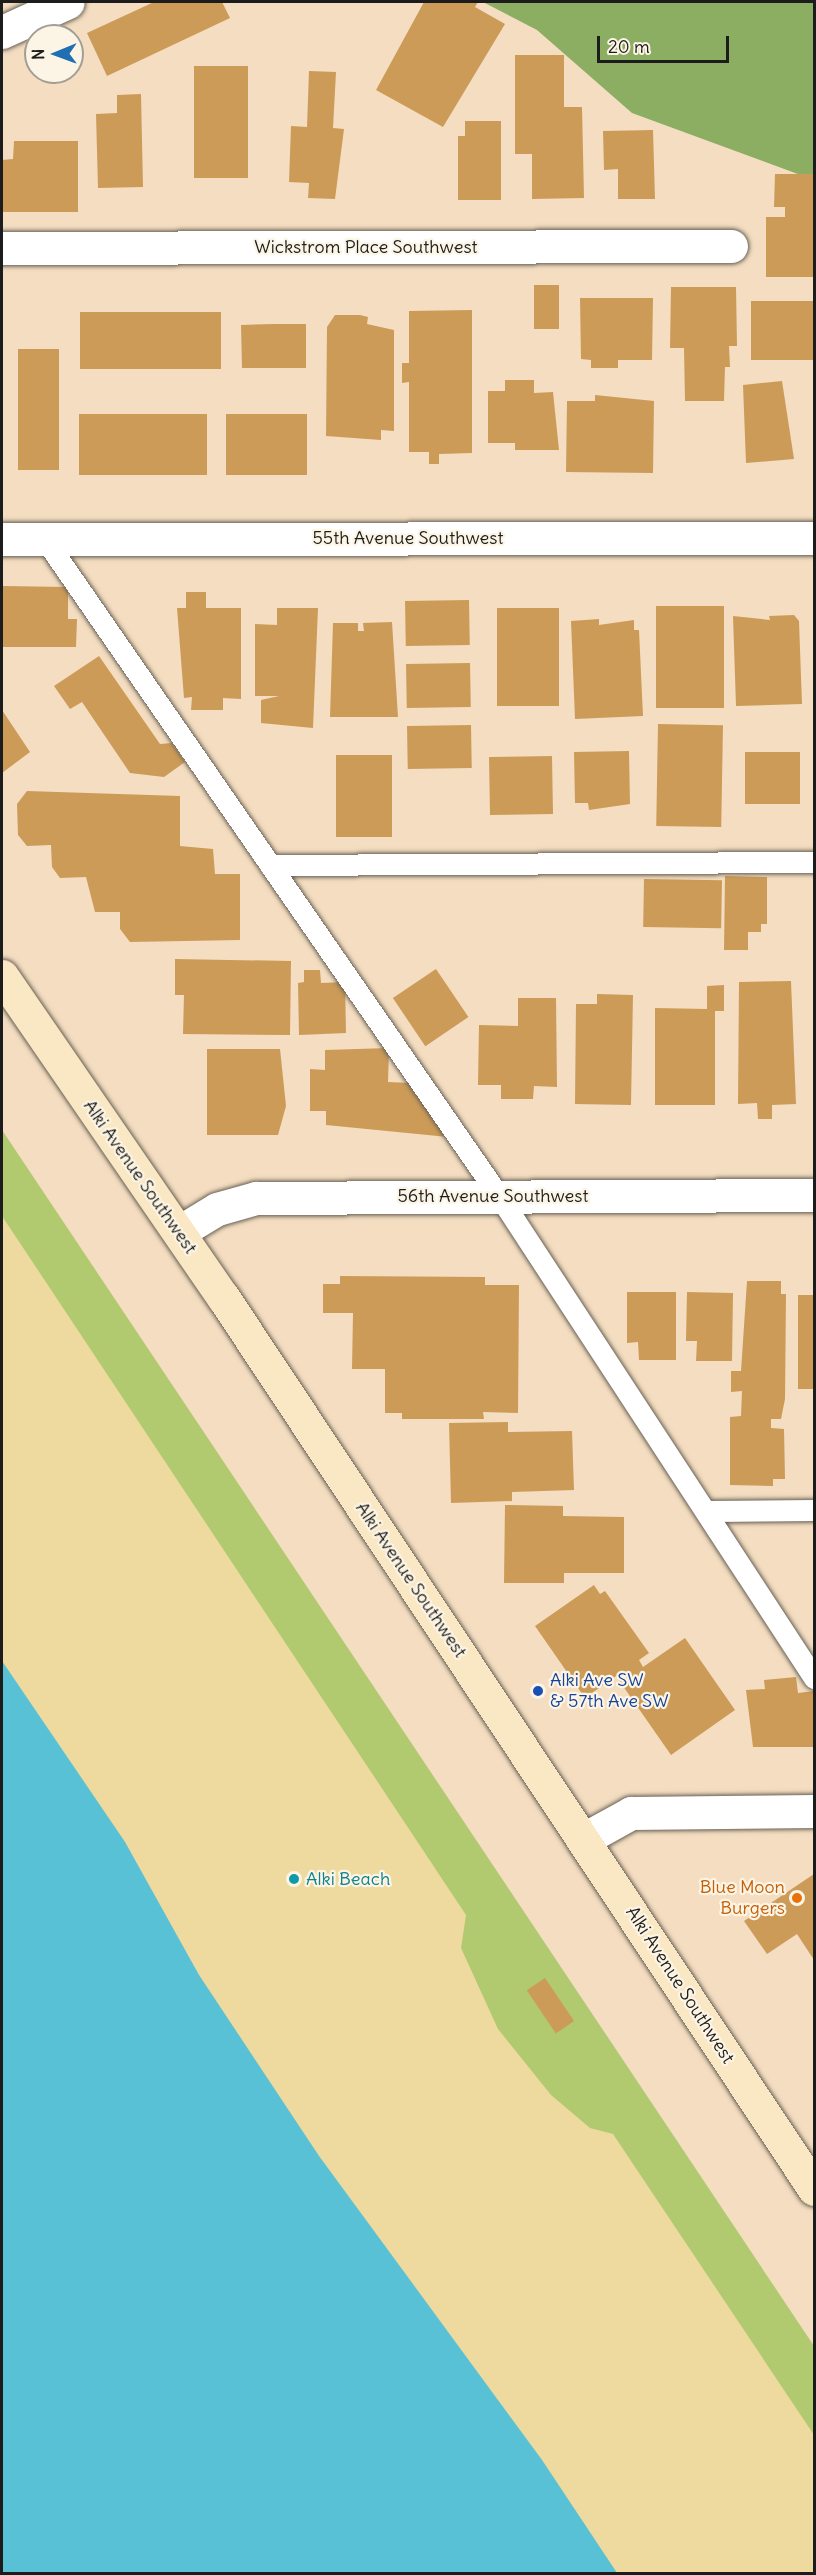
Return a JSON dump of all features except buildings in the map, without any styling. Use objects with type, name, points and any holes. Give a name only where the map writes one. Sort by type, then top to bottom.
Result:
[{"type":"main road","name":"Alki Avenue Southwest","points":[[2,976],[179,1232],[584,1839],[814,2189]]},
{"type":"street","points":[[2,32],[68,2]]},
{"type":"street","name":"Wickstrom Place Southwest","points":[[2,248],[731,246]]},
{"type":"street","name":"55th Avenue Southwest","points":[[2,538],[814,538]]},
{"type":"street","name":"56th Avenue Southwest","points":[[179,1232],[217,1209],[256,1198],[814,1195]]},
{"type":"street","points":[[584,1839],[631,1813],[814,1811]]},
{"type":"lane","points":[[44,538],[499,1196],[814,1678]]},
{"type":"lane","points":[[270,865],[814,862]]},
{"type":"lane","points":[[707,1511],[814,1510]]},
{"type":"green space","points":[[483,2],[814,2],[814,180],[632,113],[537,30]]},
{"type":"green space","name":"Alki Beach","points":[[2,1130],[814,2346],[814,2573],[617,2573],[542,2460],[319,2156],[199,1975],[125,1842],[2,1661]]},
{"type":"sand","name":"Alki Beach","points":[[2,1216],[466,1915],[461,1948],[498,2029],[551,2095],[590,2128],[613,2134],[814,2435],[814,2573],[617,2573],[542,2460],[319,2156],[199,1975],[125,1842],[2,1661]]},
{"type":"water","points":[[2,1661],[125,1842],[199,1975],[319,2156],[542,2460],[617,2573],[2,2573]]},
{"type":"place","name":"Alki Ave SW & 57th Ave SW","points":[[538,1691]]},
{"type":"place","name":"Alki Beach","points":[[294,1879]]},
{"type":"place","name":"Blue Moon Burgers","points":[[797,1898]]}]
